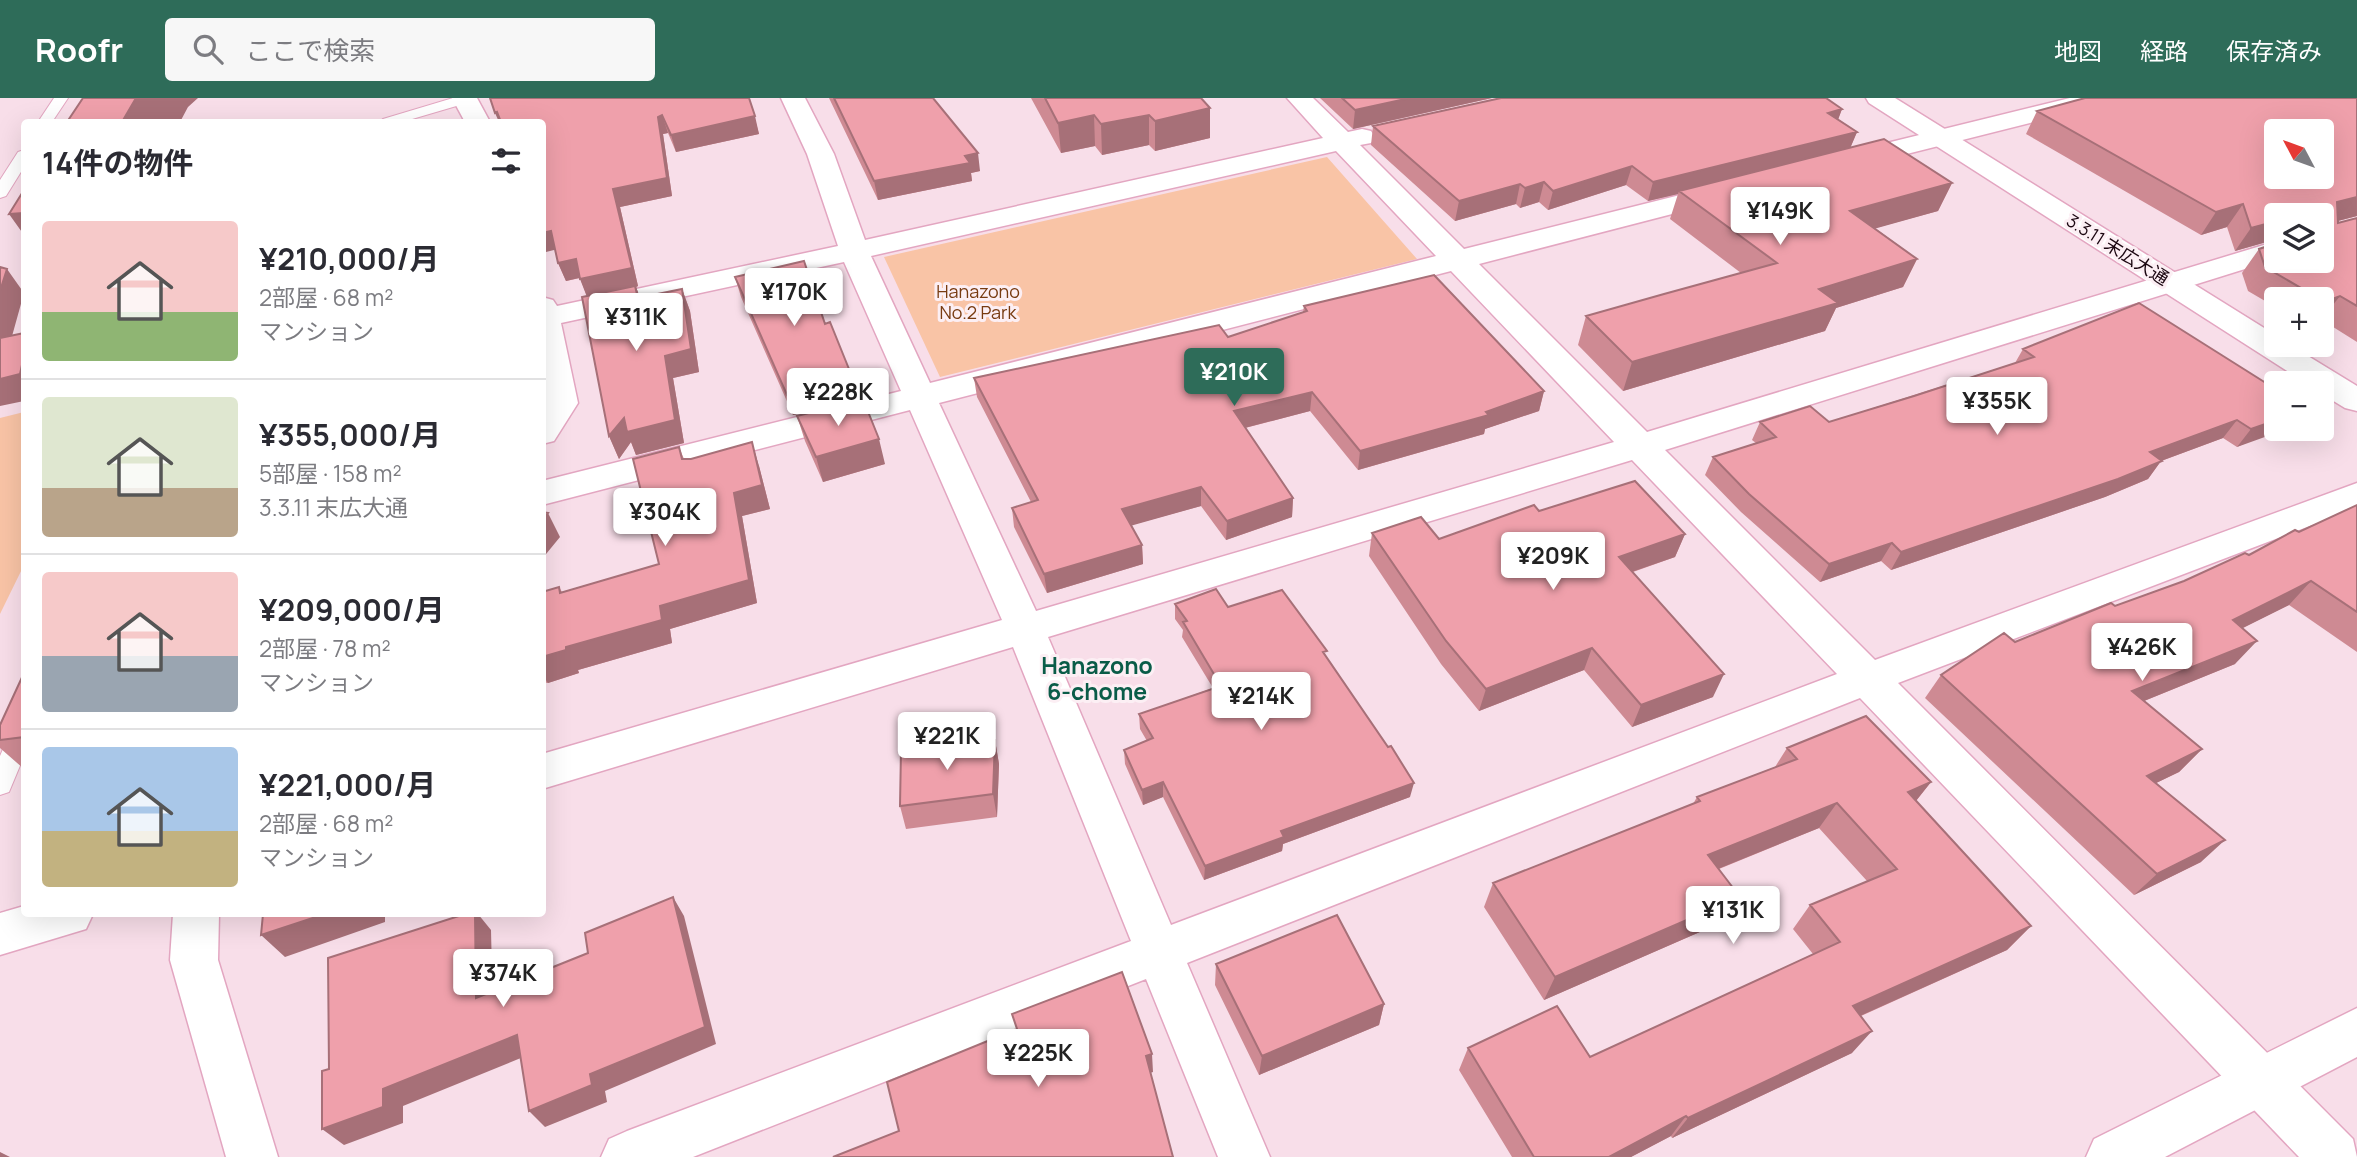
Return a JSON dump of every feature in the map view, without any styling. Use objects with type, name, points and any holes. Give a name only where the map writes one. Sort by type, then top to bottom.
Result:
[{"type":"street","points":[[793,98],[811,130],[854,251],[1025,629],[1244,1157]]},
{"type":"street","points":[[1299,98],[2335,1157]]},
{"type":"street","name":"3.3.11 末広大通","points":[[1878,98],[2357,401]]},
{"type":"street","points":[[1820,168],[2100,98]]},
{"type":"street","points":[[465,99],[476,119]]},
{"type":"street","points":[[546,312],[854,251],[1394,130]]},
{"type":"street","points":[[546,492],[1753,185]]},
{"type":"street","points":[[546,771],[1640,446],[2264,254]]},
{"type":"street","points":[[546,322],[562,403],[546,427]]},
{"type":"street","points":[[627,1157],[1867,679],[2357,495]]},
{"type":"street","points":[[0,935],[60,917]]},
{"type":"street","points":[[196,917],[194,960],[252,1157]]},
{"type":"street","points":[[2112,1157],[2357,1031]]},
{"type":"lane","points":[[47,119],[61,98]]},
{"type":"lane","points":[[398,119],[465,99]]},
{"type":"lane","points":[[0,193],[21,160]]},
{"type":"lane","points":[[0,785],[21,735]]},
{"type":"green space","name":"Hanazono No.2 Park","points":[[1327,157],[1417,259],[940,377],[884,257]]},
{"type":"green space","points":[[21,413],[21,571],[0,614],[0,418]]},
{"type":"building","points":[[83,98],[136,98],[124,119],[69,119]]},
{"type":"building","points":[[490,98],[749,98],[755,116],[671,135],[662,115],[658,117],[667,178],[613,189],[632,268],[580,279],[576,259],[558,263],[551,231],[546,232],[546,119],[500,119],[497,112],[495,113]]},
{"type":"building","points":[[834,98],[933,98],[978,153],[965,156],[970,163],[874,181]]},
{"type":"building","points":[[1045,98],[1201,98],[1210,108],[1155,121],[1149,115],[1101,124],[1094,115],[1058,123]]},
{"type":"building","points":[[1342,98],[1410,98],[1355,110]]},
{"type":"building","points":[[1501,98],[1826,98],[1842,109],[1828,113],[1857,132],[1653,182],[1632,166],[1553,191],[1544,182],[1525,188],[1520,184],[1459,201],[1373,126]]},
{"type":"building","points":[[2085,98],[2357,98],[2357,197],[2337,202],[2338,223],[2357,218],[2357,306],[2340,296],[2334,298],[2334,287],[2299,287],[2275,273],[2334,273],[2334,203],[2264,203],[2264,224],[2251,228],[2243,204],[2216,212],[2037,111]]},
{"type":"building","points":[[1884,139],[1952,183],[1850,211],[1917,259],[1819,289],[1838,303],[1632,362],[1586,316],[1777,263],[1679,191]]},
{"type":"building","points":[[21,195],[21,213],[9,214]]},
{"type":"building","points":[[2264,247],[2264,264],[2259,249]]},
{"type":"building","points":[[804,261],[825,324],[830,322],[853,379],[787,395],[735,277]]},
{"type":"building","points":[[0,267],[7,269],[0,291]]},
{"type":"building","points":[[1434,275],[1544,391],[1486,412],[1489,415],[1360,451],[1312,392],[1234,411],[1293,498],[1227,521],[1201,487],[1122,509],[1142,545],[1044,574],[1012,508],[1038,500],[974,378],[1219,325],[1228,337],[1307,311],[1304,306]]},
{"type":"building","points":[[635,286],[638,298],[682,289],[691,349],[665,356],[675,420],[627,432],[624,418],[609,436],[582,297]]},
{"type":"building","points":[[2139,303],[2264,382],[2264,424],[2251,429],[2237,420],[2150,452],[2162,461],[2118,479],[1901,552],[1892,543],[1829,564],[1749,494],[1713,457],[1776,437],[1760,422],[1810,406],[1829,422],[2034,357],[2023,349]]},
{"type":"building","points":[[21,334],[20,374],[0,379],[0,338]]},
{"type":"building","points":[[863,399],[879,439],[816,457],[797,416]]},
{"type":"building","points":[[752,442],[762,485],[734,493],[749,580],[660,606],[662,620],[566,647],[566,650],[546,656],[546,591],[559,587],[560,593],[659,564],[633,459],[679,447],[682,459],[691,459]]},
{"type":"building","points":[[1635,481],[1685,534],[1619,557],[1724,674],[1641,705],[1592,648],[1486,689],[1446,641],[1372,533],[1421,517],[1439,539],[1534,505],[1539,511]]},
{"type":"building","points":[[2357,505],[2357,612],[2311,581],[2233,620],[2257,641],[2132,691],[2202,749],[2147,776],[2225,840],[2157,874],[1941,675],[2004,633],[2015,642],[2111,603],[2115,606],[2184,581],[2245,553],[2249,555],[2295,530],[2299,532]]},
{"type":"building","points":[[1216,589],[1228,607],[1282,590],[1327,651],[1323,652],[1388,747],[1391,746],[1414,783],[1281,831],[1284,837],[1205,866],[1163,782],[1142,790],[1124,750],[1153,738],[1139,714],[1221,686],[1183,622],[1187,621],[1175,604]]},
{"type":"building","points":[[21,680],[21,737],[0,740],[0,725]]},
{"type":"building","points":[[1866,716],[1931,782],[1908,792],[2031,926],[1853,1006],[1872,1031],[1688,1118],[1686,1116],[1609,1157],[1534,1157],[1468,1048],[1557,1006],[1590,1057],[1840,942],[1810,905],[1897,869],[1837,803],[1708,855],[1740,897],[1555,977],[1493,883],[1700,801],[1697,797],[1797,759],[1787,748]]},
{"type":"building","points":[[995,740],[993,794],[900,806],[901,750]]},
{"type":"building","points":[[673,897],[705,1027],[590,1074],[592,1085],[529,1111],[517,1035],[383,1089],[383,1107],[322,1129],[322,1071],[329,1069],[328,958],[456,917],[475,917],[476,998],[588,953],[585,933]]},
{"type":"building","points":[[1337,915],[1384,1004],[1262,1056],[1216,964]]},
{"type":"building","points":[[263,917],[316,917],[261,935]]},
{"type":"building","points":[[1122,972],[1152,1054],[1146,1056],[1173,1157],[833,1157],[899,1131],[887,1082],[1017,1029],[1012,1014]]},
{"type":"district","name":"Hanazono 6-chome","points":[[1097,678]]}]
